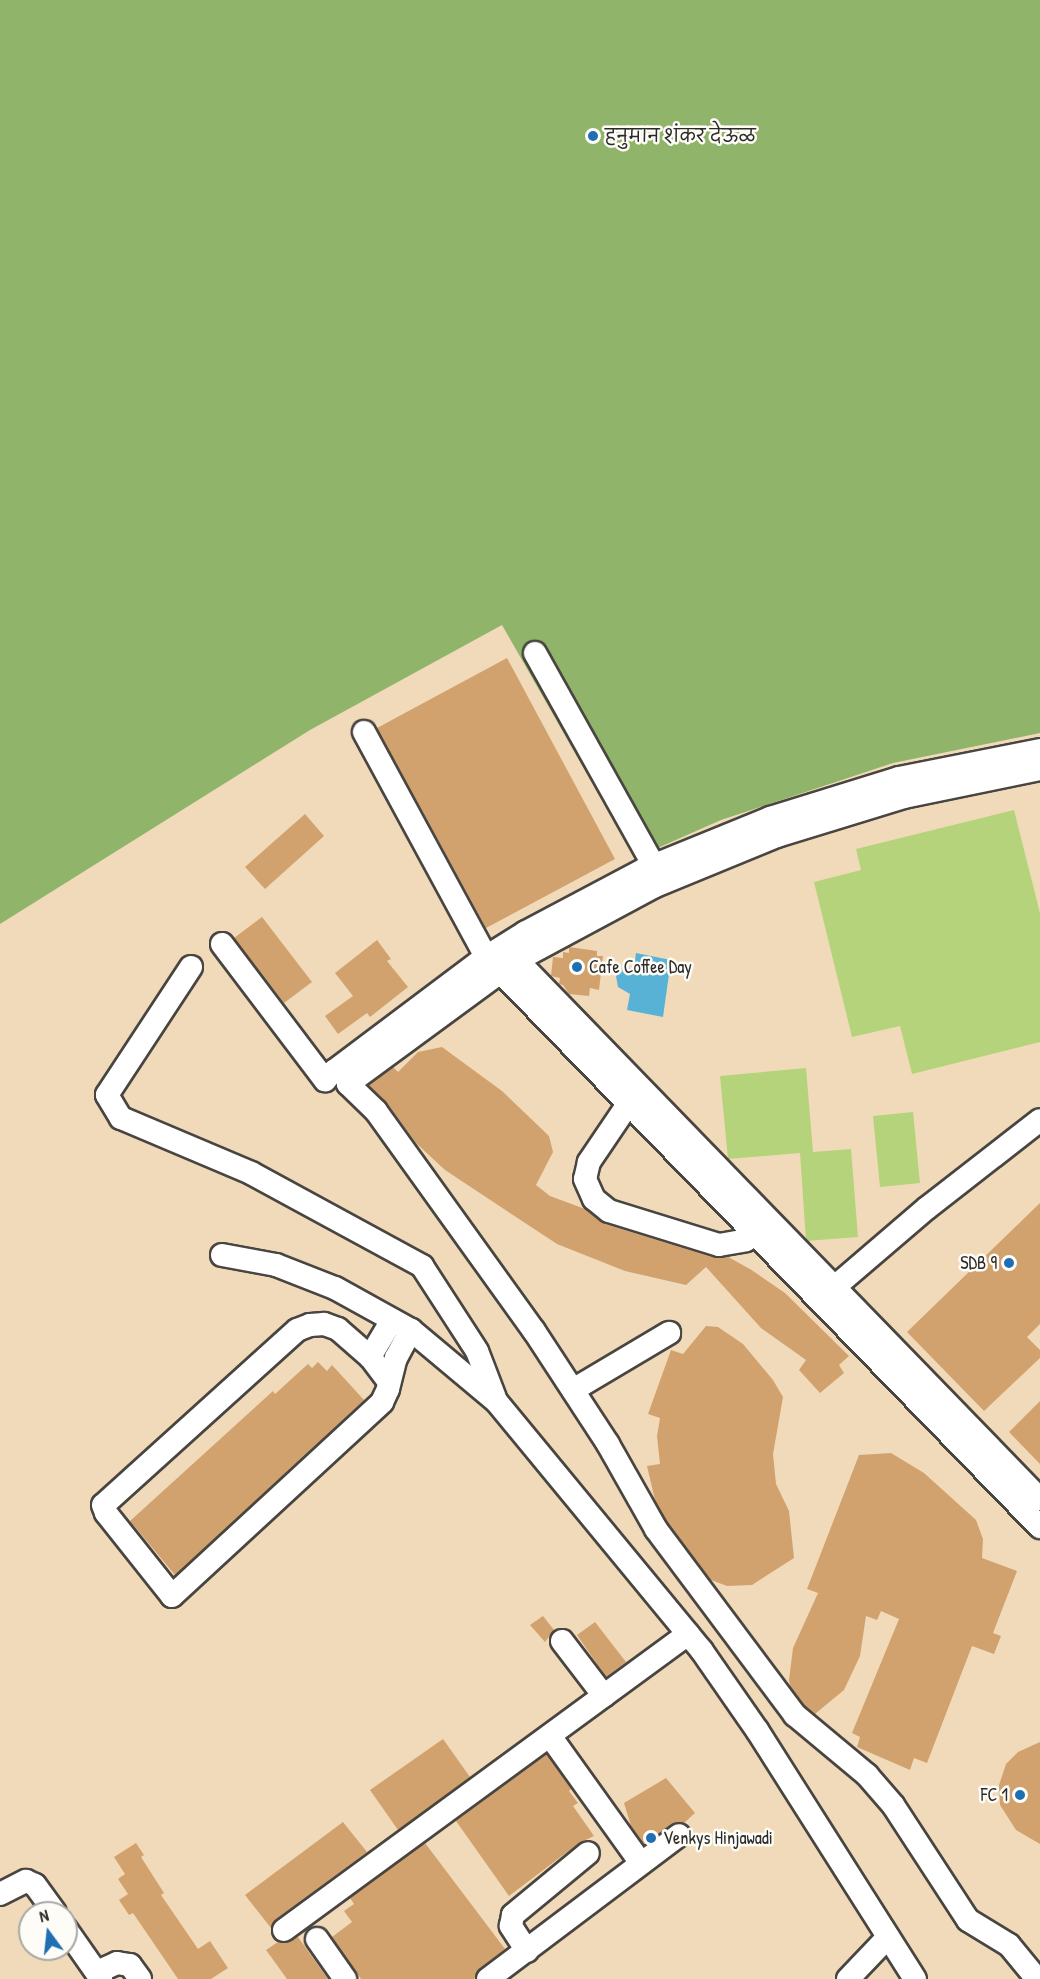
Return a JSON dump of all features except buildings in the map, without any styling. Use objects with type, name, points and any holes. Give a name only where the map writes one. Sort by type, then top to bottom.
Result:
[{"type":"street","points":[[535,653],[654,866]]},
{"type":"street","points":[[363,732],[501,959],[827,1294],[1040,1527]]},
{"type":"street","points":[[222,944],[325,1080],[334,1071],[501,959],[654,866],[770,818],[899,778],[1040,750]]},
{"type":"street","points":[[1037,1979],[1009,1945],[969,1920],[893,1804],[867,1775],[795,1714],[657,1529],[608,1444],[534,1331],[376,1111],[348,1084],[501,959],[653,887],[777,836],[904,797],[1040,769]]},
{"type":"street","points":[[191,967],[107,1095],[121,1118],[251,1173],[422,1266],[477,1351],[496,1401]]},
{"type":"street","points":[[633,1095],[589,1162],[585,1179],[594,1198],[609,1211],[719,1245],[746,1240],[762,1227]]},
{"type":"street","points":[[827,1294],[927,1208],[1040,1120]]},
{"type":"street","points":[[222,1255],[286,1269],[335,1288],[402,1325],[496,1401],[688,1634],[758,1730],[915,1979]]},
{"type":"street","points":[[827,1294],[1040,1499]]},
{"type":"street","points":[[389,1382],[370,1357],[338,1329],[324,1324],[310,1325],[297,1330],[103,1504],[106,1513],[172,1596],[382,1402],[389,1382],[396,1358],[402,1325]]},
{"type":"street","points":[[370,1357],[402,1325]]},
{"type":"street","points":[[573,1390],[669,1333]]},
{"type":"street","points":[[284,1929],[688,1634]]},
{"type":"street","points":[[562,1641],[604,1696]]},
{"type":"street","points":[[550,1736],[641,1863]]},
{"type":"street","points":[[488,1979],[679,1835]]},
{"type":"street","points":[[527,1951],[511,1926],[513,1914],[588,1853]]},
{"type":"street","points":[[0,1894],[26,1881],[35,1885],[46,1901]]},
{"type":"street","points":[[848,1979],[888,1937]]},
{"type":"street","points":[[317,1939],[345,1979]]},
{"type":"street","points":[[78,1946],[99,1976],[117,1963],[129,1965],[140,1979]]},
{"type":"green space","points":[[0,0],[1040,0],[1040,733],[893,763],[721,820],[635,858],[502,625],[310,730],[0,924]]},
{"type":"green space","points":[[1014,810],[1040,913],[1040,1042],[912,1074],[900,1026],[852,1037],[814,882],[861,870],[856,849]]},
{"type":"green space","points":[[806,1068],[813,1152],[851,1149],[858,1237],[806,1241],[800,1153],[728,1159],[720,1076]]},
{"type":"green space","points":[[913,1112],[920,1183],[880,1187],[873,1116]]},
{"type":"water","points":[[636,953],[671,960],[663,1017],[627,1010],[630,994],[618,987],[616,976],[623,968],[634,968]]},
{"type":"place","name":"हनुमान शंकर देऊळ","points":[[593,136]]},
{"type":"place","name":"Cafe Coffee Day","points":[[577,967]]},
{"type":"place","name":"SDB 9","points":[[1009,1263]]},
{"type":"place","name":"FC 1","points":[[1020,1795]]},
{"type":"place","name":"Venkys Hinjawadi","points":[[651,1838]]}]
